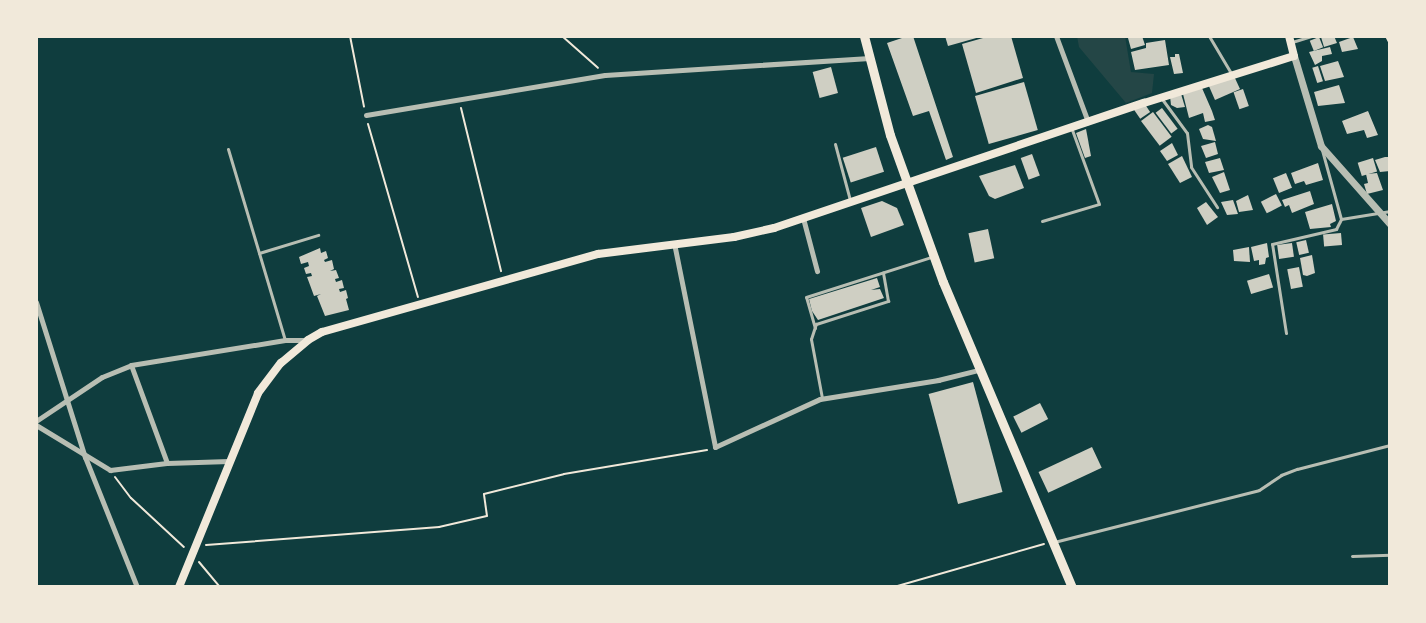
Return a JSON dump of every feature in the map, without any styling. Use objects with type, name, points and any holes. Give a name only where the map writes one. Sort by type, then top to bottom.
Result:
[{"type":"highway","points":[[864,36],[906,183],[933,256],[978,370],[1072,587]]},
{"type":"main road","points":[[179,587],[258,393],[280,363],[308,340],[339,326],[598,254],[756,233],[1161,97],[1294,57],[1290,39]]},
{"type":"street","points":[[1056,36],[1088,122]]},
{"type":"street","points":[[1294,57],[1321,146],[1390,224]]},
{"type":"street","points":[[366,115],[605,75],[869,58]]},
{"type":"street","points":[[803,218],[817,271]]},
{"type":"street","points":[[674,243],[715,447],[822,398],[938,380],[978,370]]},
{"type":"street","points":[[36,302],[85,457],[137,587]]},
{"type":"street","points":[[229,461],[167,463],[110,470],[85,457],[36,423],[102,377],[131,365],[285,340],[308,340]]},
{"type":"street","points":[[131,365],[167,463]]},
{"type":"lane","points":[[1209,36],[1232,75]]},
{"type":"lane","points":[[1290,39],[1312,36]]},
{"type":"lane","points":[[1161,97],[1187,134],[1191,167],[1217,207]]},
{"type":"lane","points":[[1042,221],[1099,204],[1071,128]]},
{"type":"lane","points":[[835,144],[850,202]]},
{"type":"lane","points":[[1286,333],[1272,244],[1336,229],[1341,219],[1321,146]]},
{"type":"lane","points":[[228,148],[285,340]]},
{"type":"lane","points":[[1341,219],[1390,211]]},
{"type":"lane","points":[[259,253],[318,235]]},
{"type":"lane","points":[[822,398],[811,339],[815,326],[806,297],[933,256]]},
{"type":"lane","points":[[815,326],[888,301],[883,272]]},
{"type":"lane","points":[[1052,542],[1259,490],[1281,475],[1297,469],[1390,445]]},
{"type":"lane","points":[[1352,556],[1390,555]]},
{"type":"path","points":[[350,36],[366,115],[419,303]]},
{"type":"path","points":[[562,36],[605,75]]},
{"type":"path","points":[[1386,36],[1390,44]]},
{"type":"path","points":[[459,99],[503,280]]},
{"type":"path","points":[[196,546],[439,527],[487,516],[484,494],[564,474],[715,447]]},
{"type":"path","points":[[110,470],[131,498],[192,555],[220,587]]},
{"type":"path","points":[[894,587],[1052,542]]},
{"type":"shaded area","points":[[1077,36],[1125,36],[1131,72],[1154,74],[1152,93],[1126,103],[1079,47]]},
{"type":"building","points":[[913,36],[953,157],[946,160],[929,111],[913,116],[887,43]]},
{"type":"building","points":[[945,36],[980,36],[980,37],[948,46]]},
{"type":"building","points":[[990,36],[1011,36],[1023,78],[976,93],[962,44]]},
{"type":"building","points":[[1142,36],[1145,45],[1131,49],[1128,38]]},
{"type":"building","points":[[1334,36],[1337,43],[1324,47],[1321,37]]},
{"type":"building","points":[[1319,37],[1323,47],[1314,51],[1310,41]]},
{"type":"building","points":[[1353,37],[1358,49],[1342,52],[1339,42]]},
{"type":"building","points":[[1165,40],[1169,65],[1135,70],[1131,52],[1146,48],[1146,43]]},
{"type":"building","points":[[1330,47],[1332,54],[1322,56],[1322,61],[1315,65],[1309,52]]},
{"type":"building","points":[[1175,54],[1179,54],[1183,73],[1174,74],[1170,57],[1175,57]]},
{"type":"building","points":[[1338,61],[1344,77],[1325,81],[1320,66]]},
{"type":"building","points":[[1318,66],[1323,81],[1317,83],[1312,68]]},
{"type":"building","points":[[831,67],[838,93],[820,98],[813,72]]},
{"type":"building","points":[[1234,76],[1240,89],[1215,100],[1208,84]]},
{"type":"building","points":[[1024,82],[1038,130],[989,144],[975,96]]},
{"type":"building","points":[[1339,85],[1345,103],[1318,106],[1314,92]]},
{"type":"building","points":[[1202,88],[1215,120],[1205,122],[1203,113],[1189,118],[1183,94]]},
{"type":"building","points":[[1243,89],[1249,106],[1239,109],[1234,92]]},
{"type":"building","points":[[1181,94],[1185,107],[1177,108],[1171,105],[1170,96]]},
{"type":"building","points":[[1144,103],[1150,112],[1140,119],[1134,110]]},
{"type":"building","points":[[1162,108],[1178,129],[1171,134],[1156,113]]},
{"type":"building","points":[[1368,111],[1378,135],[1367,138],[1364,130],[1347,134],[1342,121]]},
{"type":"building","points":[[1153,112],[1172,137],[1160,146],[1141,121]]},
{"type":"building","points":[[1208,125],[1212,127],[1216,141],[1203,139],[1199,129]]},
{"type":"building","points":[[1086,129],[1091,156],[1085,158],[1076,133]]},
{"type":"building","points":[[1215,142],[1218,154],[1206,158],[1201,146]]},
{"type":"building","points":[[1172,143],[1178,155],[1167,161],[1160,151]]},
{"type":"building","points":[[876,147],[884,172],[851,183],[843,158]]},
{"type":"building","points":[[1032,154],[1040,176],[1029,180],[1021,158]]},
{"type":"building","points":[[1182,156],[1192,177],[1180,183],[1168,164]]},
{"type":"building","points":[[1390,157],[1390,171],[1380,172],[1375,160]]},
{"type":"building","points":[[1220,158],[1224,170],[1209,173],[1205,162]]},
{"type":"building","points":[[1373,158],[1377,171],[1362,176],[1358,163]]},
{"type":"building","points":[[1318,163],[1323,180],[1306,185],[1304,181],[1295,184],[1291,173]]},
{"type":"building","points":[[1015,165],[1024,188],[995,199],[989,196],[979,176]]},
{"type":"building","points":[[1224,172],[1230,190],[1220,193],[1212,177]]},
{"type":"building","points":[[1286,173],[1292,188],[1279,193],[1273,178]]},
{"type":"building","points":[[1377,173],[1383,190],[1367,194],[1364,184],[1368,183],[1366,174]]},
{"type":"building","points":[[1310,191],[1314,204],[1292,213],[1289,205],[1285,207],[1282,200]]},
{"type":"building","points":[[1276,194],[1282,206],[1267,213],[1261,202]]},
{"type":"building","points":[[1248,195],[1253,210],[1239,212],[1236,201]]},
{"type":"building","points":[[1233,200],[1238,214],[1227,215],[1221,202]]},
{"type":"building","points":[[882,201],[897,208],[904,225],[871,237],[861,208]]},
{"type":"building","points":[[1206,202],[1218,217],[1207,225],[1197,208]]},
{"type":"building","points":[[1332,204],[1336,221],[1330,224],[1331,227],[1310,229],[1305,212]]},
{"type":"building","points":[[988,229],[994,258],[975,263],[968,233]]},
{"type":"building","points":[[1341,233],[1342,245],[1324,247],[1323,235]]},
{"type":"building","points":[[1306,240],[1309,253],[1299,255],[1296,242]]},
{"type":"building","points":[[1267,243],[1269,257],[1266,258],[1265,264],[1259,265],[1259,260],[1254,261],[1251,247]]},
{"type":"building","points":[[1292,243],[1294,257],[1279,259],[1277,245]]},
{"type":"building","points":[[1249,247],[1250,262],[1234,261],[1233,250]]},
{"type":"building","points":[[320,248],[321,253],[326,251],[328,258],[324,260],[325,262],[332,260],[334,269],[330,271],[336,270],[339,278],[335,279],[336,282],[342,280],[344,288],[339,289],[340,292],[346,290],[349,310],[325,316],[317,296],[321,294],[314,296],[307,277],[312,276],[311,273],[306,274],[304,268],[309,266],[308,262],[301,264],[299,257]]},
{"type":"building","points":[[1312,255],[1315,273],[1303,275],[1300,258]]},
{"type":"building","points":[[1299,267],[1303,287],[1291,289],[1287,269]]},
{"type":"building","points":[[1269,274],[1273,287],[1251,294],[1247,281]]},
{"type":"building","points":[[877,278],[880,287],[871,290],[880,289],[884,298],[818,320],[812,311],[809,299]]},
{"type":"building","points":[[973,382],[1003,492],[958,504],[929,394]]},
{"type":"building","points":[[1040,403],[1048,419],[1021,433],[1013,417]]},
{"type":"building","points":[[1092,447],[1102,468],[1048,493],[1039,472]]}]
